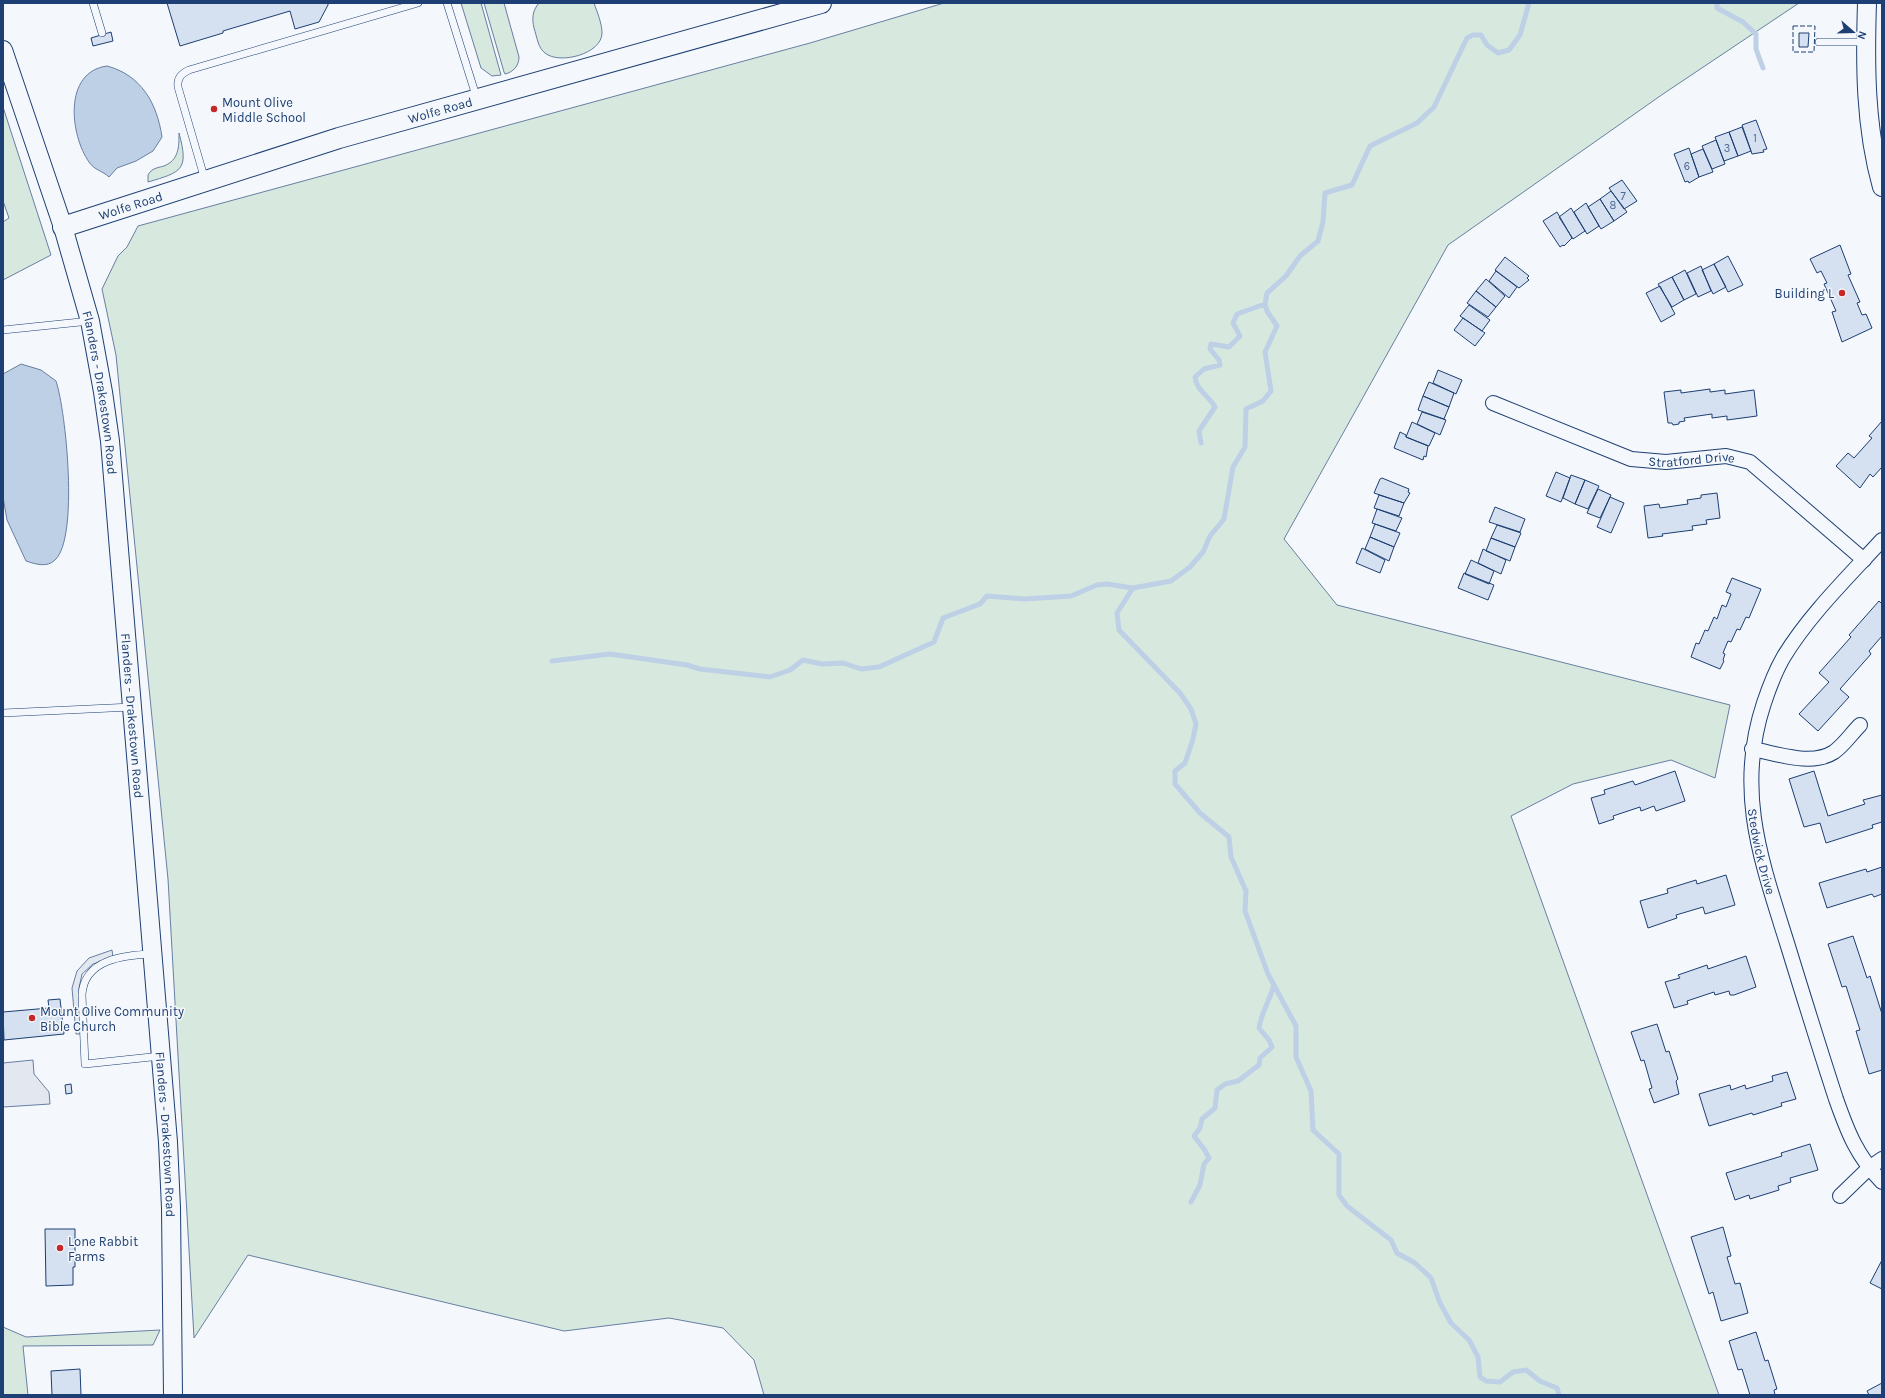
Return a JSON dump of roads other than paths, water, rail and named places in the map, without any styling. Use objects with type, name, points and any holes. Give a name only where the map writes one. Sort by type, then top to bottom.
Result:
[{"type":"main road","name":"Wolfe Road","points":[[63,227],[338,138],[801,6],[821,3]]},
{"type":"street","points":[[1866,3],[1866,88],[1870,136],[1882,187]]},
{"type":"street","name":"Flanders - Drakestown Road","points":[[3,50],[63,227],[90,321],[110,441],[162,1056],[171,1208],[172,1395]]},
{"type":"street","name":"Stratford Drive","points":[[1493,403],[1631,459],[1666,462],[1726,456],[1750,462],[1864,560]]},
{"type":"street","name":"Stedwick Drive","points":[[1882,540],[1802,631],[1782,659],[1766,697],[1752,749],[1751,782],[1752,812],[1761,855],[1781,927],[1836,1099],[1851,1138],[1863,1160],[1882,1182]]},
{"type":"street","points":[[1752,749],[1800,758],[1825,756],[1840,747],[1860,726]]},
{"type":"street","points":[[1840,1196],[1869,1168],[1882,1159]]},
{"type":"lane","points":[[93,3],[102,33]]},
{"type":"lane","points":[[205,180],[178,87],[181,75],[189,70],[418,3]]},
{"type":"lane","points":[[447,3],[477,99]]},
{"type":"lane","points":[[1819,42],[1866,42]]},
{"type":"lane","points":[[3,330],[90,321]]},
{"type":"lane","points":[[3,713],[132,707]]},
{"type":"lane","points":[[153,954],[134,955],[99,964],[87,974],[82,987],[85,1064],[162,1056]]},
{"type":"water","points":[[107,66],[119,70],[129,76],[138,83],[145,92],[156,113],[162,137],[153,151],[136,161],[117,168],[109,177],[91,165],[83,150],[78,136],[74,106],[77,92],[83,80],[93,71]]},
{"type":"water","points":[[21,364],[41,370],[56,381],[60,396],[63,419],[68,474],[67,527],[62,547],[55,560],[45,565],[26,561],[7,520],[3,497],[3,374]]},
{"type":"waterway","points":[[1529,3],[1520,35],[1509,50],[1498,53],[1487,45],[1481,35],[1473,35],[1467,38],[1434,107],[1417,123],[1370,146],[1352,185],[1325,193],[1323,222],[1318,241],[1300,256],[1286,276],[1267,293],[1265,304],[1267,311],[1277,326],[1265,352],[1271,391],[1263,401],[1246,409],[1245,447],[1233,467],[1224,519],[1210,536],[1203,552],[1190,567],[1171,581],[1133,588],[1117,613],[1119,630],[1180,693],[1191,709],[1196,724],[1193,739],[1185,763],[1175,771],[1175,784],[1200,813],[1229,837],[1231,857],[1246,891],[1245,911],[1268,974],[1296,1026],[1296,1057],[1311,1091],[1313,1130],[1339,1154],[1339,1195],[1347,1206],[1391,1240],[1397,1253],[1415,1263],[1431,1278],[1440,1303],[1451,1323],[1469,1340],[1478,1357],[1480,1377],[1486,1381],[1500,1382],[1513,1372],[1526,1370],[1540,1381],[1557,1388],[1559,1395]]},
{"type":"waterway","points":[[1717,3],[1717,8],[1743,22],[1756,34],[1756,49],[1763,68]]},
{"type":"waterway","points":[[1201,443],[1199,431],[1215,407],[1200,389],[1195,377],[1204,369],[1220,365],[1219,360],[1210,349],[1211,344],[1229,347],[1240,336],[1233,323],[1237,314],[1265,304]]},
{"type":"waterway","points":[[552,661],[610,654],[687,665],[700,669],[770,677],[790,670],[803,660],[822,664],[843,663],[861,669],[879,667],[934,642],[943,618],[980,604],[987,596],[1025,599],[1071,596],[1097,585],[1107,584],[1133,588]]},
{"type":"waterway","points":[[1191,1202],[1200,1185],[1204,1164],[1209,1158],[1194,1136],[1200,1128],[1202,1119],[1215,1108],[1217,1090],[1225,1084],[1238,1081],[1259,1065],[1260,1058],[1272,1047],[1269,1040],[1259,1028],[1274,985]]},
{"type":"place","name":"Mount Olive Middle School","points":[[214,109]]},
{"type":"place","name":"Building L","points":[[1842,293]]},
{"type":"place","name":"Mount Olive Community Bible Church","points":[[32,1018]]},
{"type":"place","name":"Lone Rabbit Farms","points":[[60,1248]]}]
